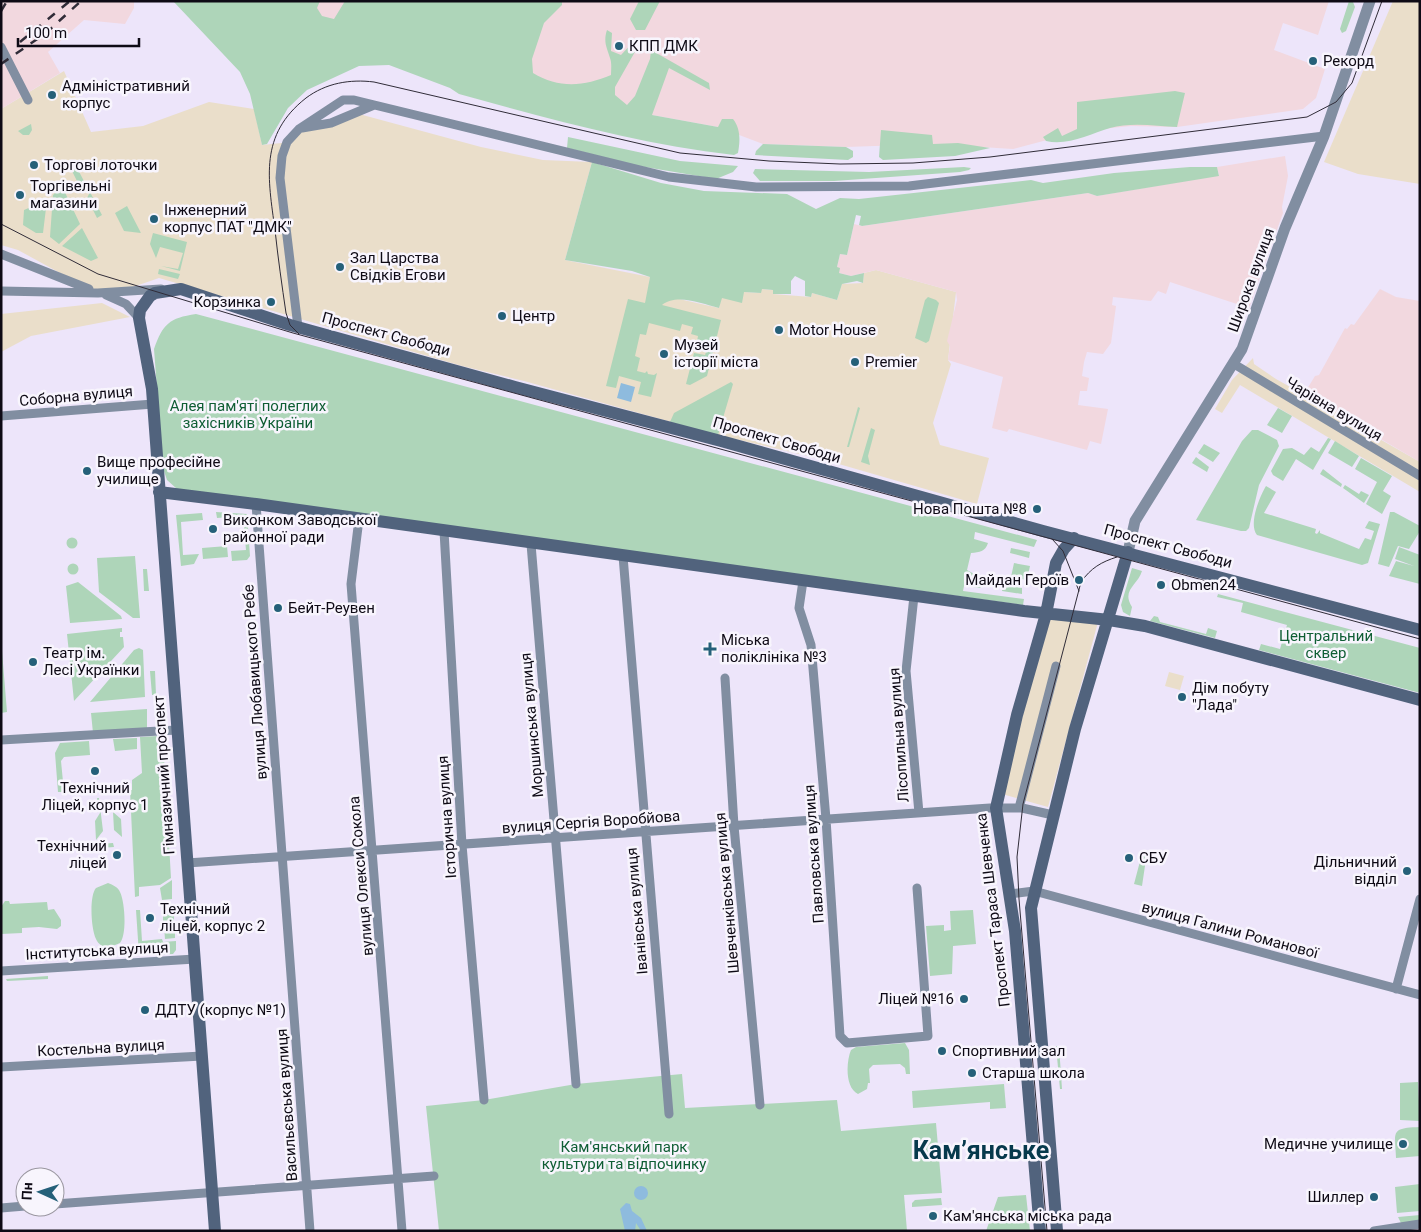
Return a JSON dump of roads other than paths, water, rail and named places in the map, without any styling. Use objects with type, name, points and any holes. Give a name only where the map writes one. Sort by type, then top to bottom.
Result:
[{"type":"main road","name":"Проспект Свободи","points":[[181,289],[298,327],[1420,630]]},
{"type":"main road","points":[[138,318],[140,310],[150,296],[181,289]]},
{"type":"main road","name":"Гімназичний проспект","points":[[138,318],[153,404],[215,1231]]},
{"type":"main road","points":[[159,492],[1046,614],[1110,620],[1145,626],[1420,700]]},
{"type":"main road","name":"Проспект Тараса Шевченка","points":[[1040,1231],[1016,931],[996,808],[1017,716],[1046,614],[1056,563],[1064,549],[1074,538]]},
{"type":"main road","points":[[1057,1231],[1030,908],[1097,650],[1110,620],[1128,552]]},
{"type":"street","name":"Широка вулиця","points":[[1128,552],[1135,521],[1242,349],[1286,228],[1324,136],[1370,1]]},
{"type":"street","points":[[1,47],[28,100]]},
{"type":"street","points":[[298,327],[280,178],[282,156],[287,142],[299,129],[343,100],[354,100],[554,147],[669,177],[756,187],[909,186],[1324,136]]},
{"type":"street","points":[[299,129],[331,123],[374,105]]},
{"type":"street","points":[[1,254],[121,301],[138,318]]},
{"type":"street","name":"Проспект Свободи","points":[[1,291],[126,292],[181,289]]},
{"type":"street","points":[[126,292],[138,318]]},
{"type":"street","name":"Чарівна вулиця","points":[[1234,364],[1420,476]]},
{"type":"street","name":"Соборна вулиця","points":[[1,416],[153,404]]},
{"type":"street","name":"вулиця Любавицького Ребе","points":[[256,504],[282,858]]},
{"type":"street","name":"вулиця Олекси Сокола","points":[[359,519],[351,584],[402,1231]]},
{"type":"street","name":"Історична вулиця","points":[[444,531],[462,844],[484,1100]]},
{"type":"street","name":"Моршинська вулиця","points":[[531,544],[576,1084]]},
{"type":"street","name":"Іванівська вулиця","points":[[623,556],[644,832],[669,1114]]},
{"type":"street","name":"Павловська вулиця","points":[[803,581],[799,608],[810,645],[826,819],[840,1036],[847,1043],[928,1036],[917,888]]},
{"type":"street","name":"Лісопильна вулиця","points":[[914,596],[906,671],[919,813]]},
{"type":"street","points":[[1019,808],[1056,666]]},
{"type":"street","name":"Шевченківська вулиця","points":[[725,678],[734,826],[760,1105]]},
{"type":"street","points":[[1,740],[177,730]]},
{"type":"street","name":"вулиця Сергія Воробйова","points":[[187,863],[996,808],[1019,808],[1053,815]]},
{"type":"street","name":"Васильєвська вулиця","points":[[282,858],[310,1231]]},
{"type":"street","points":[[1009,894],[1034,891]]},
{"type":"street","name":"вулиця Галини Романової","points":[[1034,891],[1420,995]]},
{"type":"street","points":[[1396,989],[1420,899]]},
{"type":"street","name":"Інститутська вулиця","points":[[1,971],[195,959]]},
{"type":"street","name":"Костельна вулиця","points":[[1,1067],[202,1056]]},
{"type":"street","points":[[65,1203],[434,1176]]},
{"type":"street","points":[[1,1208],[15,1207]]},
{"type":"street","points":[[1374,1231],[1420,1224]]},
{"type":"water","points":[[621,383],[635,387],[631,402],[617,398]]},
{"type":"water","points":[[641,1186],[646,1188],[648,1193],[646,1198],[641,1200],[636,1198],[634,1193],[636,1188]]},
{"type":"water","points":[[626,1203],[630,1204],[632,1211],[641,1218],[647,1231],[641,1231],[636,1223],[635,1231],[625,1231],[620,1209]]},
{"type":"tram line","points":[[299,334],[290,325],[286,313],[270,193],[270,158],[280,127],[291,112],[314,93],[338,83],[374,82],[680,153],[769,161],[840,164],[913,163],[990,157],[1307,117],[1336,102],[1352,83],[1382,1]]},
{"type":"tram line","points":[[1,224],[98,274],[293,333],[1420,639]]},
{"type":"tram line","points":[[1052,539],[1063,551],[1079,591]]},
{"type":"tram line","points":[[1047,1231],[1017,857],[1023,804],[1081,582],[1097,566],[1117,557]]},
{"type":"railway","points":[[1,11],[7,1]]},
{"type":"railway","points":[[20,42],[70,1]]},
{"type":"railway","points":[[1,64],[46,33],[81,1]]},
{"type":"place","name":"КПП ДМК","points":[[619,46]]},
{"type":"place","name":"Рекорд","points":[[1313,61]]},
{"type":"place","name":"Адміністративний корпус","points":[[52,95]]},
{"type":"place","name":"Торгові лоточки","points":[[34,165]]},
{"type":"place","name":"Торгівельні магазини","points":[[20,195]]},
{"type":"place","name":"Інженерний корпус ПАТ \"ДМК\"","points":[[154,219]]},
{"type":"place","name":"Зал Царства Свiдкiв Егови","points":[[340,267]]},
{"type":"place","name":"Корзинка","points":[[271,302]]},
{"type":"place","name":"Центр","points":[[502,316]]},
{"type":"place","name":"Motor House","points":[[779,330]]},
{"type":"place","name":"Музей історії міста","points":[[664,354]]},
{"type":"place","name":"Premier","points":[[855,362]]},
{"type":"place","name":"Вище професійне училище","points":[[87,471]]},
{"type":"place","name":"Нова Пошта №8","points":[[1037,509]]},
{"type":"place","name":"Виконком Заводської районної ради","points":[[213,529]]},
{"type":"place","name":"Майдан Героїв","points":[[1079,580]]},
{"type":"place","name":"Obmen24","points":[[1161,585]]},
{"type":"place","name":"Бейт-Реувен","points":[[278,608]]},
{"type":"place","name":"Міська поліклініка №3","points":[[710,649]]},
{"type":"place","name":"Театр ім. Лесі Українки","points":[[33,662]]},
{"type":"place","name":"Дім побуту \"Лада\"","points":[[1182,697]]},
{"type":"place","name":"Технічний Ліцей, корпус 1","points":[[95,771]]},
{"type":"place","name":"Технічний ліцей","points":[[117,855]]},
{"type":"place","name":"СБУ","points":[[1129,858]]},
{"type":"place","name":"Дільничний відділ","points":[[1407,871]]},
{"type":"place","name":"Технічний ліцей, корпус 2","points":[[150,918]]},
{"type":"place","name":"Ліцей №16","points":[[964,999]]},
{"type":"place","name":"ДДТУ (корпус №1)","points":[[145,1010]]},
{"type":"place","name":"Спортивний зал","points":[[942,1051]]},
{"type":"place","name":"Старша школа","points":[[972,1073]]},
{"type":"place","name":"Медичне училище","points":[[1403,1144]]},
{"type":"place","name":"Шиллер","points":[[1374,1197]]},
{"type":"place","name":"Кам'янська міська рада","points":[[933,1216]]},
{"type":"district","name":"Кам’янське","points":[[981,1150]]},
{"type":"park label","name":"Алея пам'яті полеглих захісників України","points":[[248,414]]},
{"type":"park label","name":"Центральний сквер","points":[[1326,644]]},
{"type":"park label","name":"Кам'янський парк культури та відпочинку","points":[[624,1156]]}]
